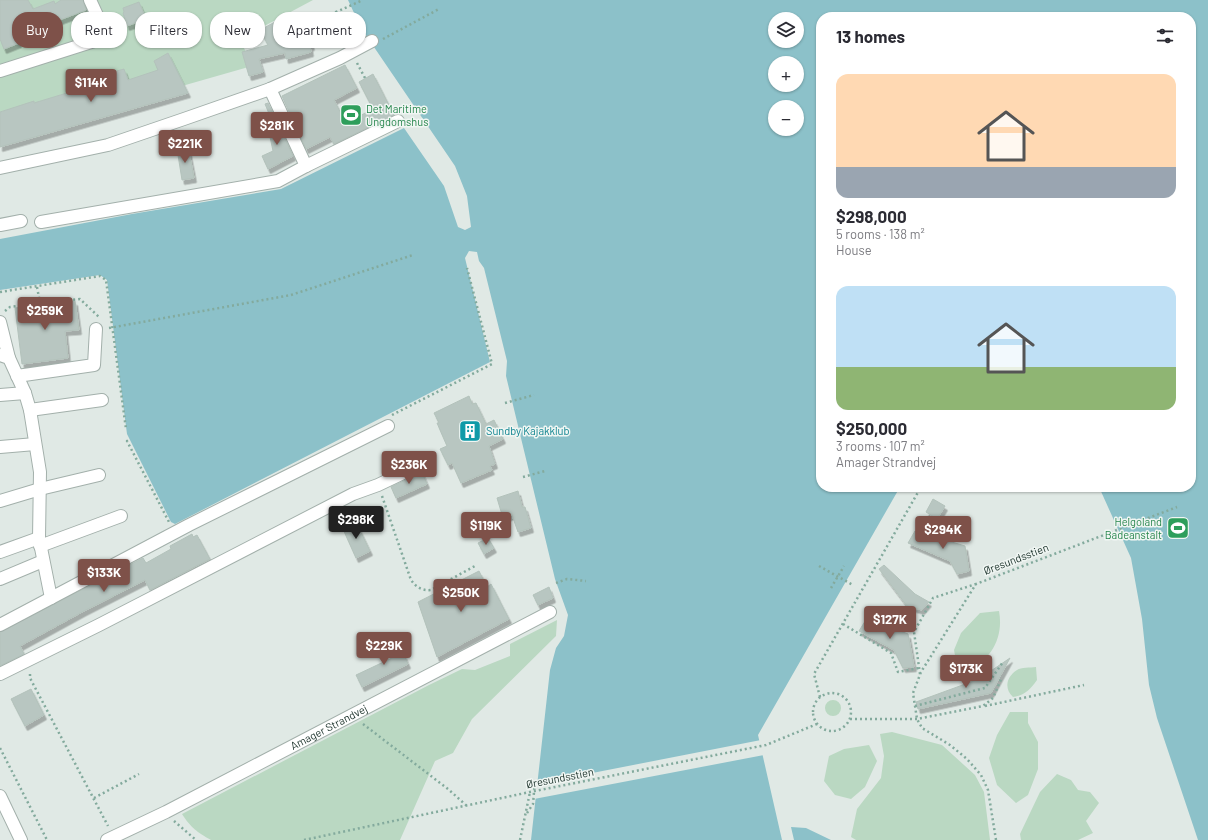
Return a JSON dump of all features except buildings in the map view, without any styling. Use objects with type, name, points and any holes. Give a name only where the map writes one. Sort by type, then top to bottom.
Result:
[{"type":"street","points":[[0,72],[107,37],[90,0]]},
{"type":"street","points":[[0,168],[108,144],[270,89],[376,41]]},
{"type":"street","points":[[270,89],[306,166]]},
{"type":"street","points":[[41,222],[278,181],[398,121]]},
{"type":"street","points":[[0,225],[21,221]]},
{"type":"street","points":[[0,322],[4,356],[17,376],[25,393],[30,410],[40,472],[39,542],[51,598]]},
{"type":"street","points":[[17,376],[94,365],[100,323]]},
{"type":"street","points":[[0,395],[25,393]]},
{"type":"street","points":[[30,410],[102,400]]},
{"type":"street","points":[[0,625],[387,422]]},
{"type":"street","points":[[0,447],[36,444]]},
{"type":"street","points":[[0,674],[99,626],[353,494],[378,485],[426,462]]},
{"type":"street","points":[[0,501],[40,489],[99,475]]},
{"type":"street","points":[[0,552],[39,542],[121,516]]},
{"type":"street","points":[[0,579],[43,561]]},
{"type":"street","name":"Amager Strandvej","points":[[107,840],[166,812],[550,612]]},
{"type":"street","points":[[0,796],[21,840]]},
{"type":"path","points":[[363,0],[336,12],[342,30],[338,34],[365,78]]},
{"type":"path","points":[[376,41],[439,8]]},
{"type":"path","points":[[0,315],[10,307],[80,299],[100,323],[111,327],[291,295],[413,255]]},
{"type":"path","points":[[387,422],[492,364],[467,268]]},
{"type":"path","points":[[0,292],[100,276],[106,280],[111,327],[126,429]]},
{"type":"path","points":[[37,287],[40,304]]},
{"type":"path","points":[[505,403],[534,395]]},
{"type":"path","points":[[128,441],[172,527]]},
{"type":"path","points":[[523,477],[545,471]]},
{"type":"path","points":[[378,485],[411,580],[415,586],[426,591],[431,590],[475,566]]},
{"type":"path","points":[[820,697],[814,674],[918,492]]},
{"type":"path","name":"Øresundsstien","points":[[918,718],[913,693],[920,675],[976,584],[1177,507]]},
{"type":"path","points":[[818,566],[853,585]]},
{"type":"path","points":[[830,588],[844,566]]},
{"type":"path","points":[[556,583],[566,579],[586,581]]},
{"type":"path","points":[[920,675],[914,632],[933,598],[976,584]]},
{"type":"path","points":[[843,624],[891,653],[898,672],[919,668]]},
{"type":"path","points":[[28,660],[31,666],[30,678],[108,826]]},
{"type":"path","points":[[915,706],[985,688],[1003,662]]},
{"type":"path","points":[[983,706],[993,698],[1002,676]]},
{"type":"path","points":[[850,719],[918,718],[1084,685]]},
{"type":"path","points":[[829,693],[842,696],[851,707],[850,719],[841,730],[828,731],[817,724],[813,711],[820,697],[829,693]]},
{"type":"path","points":[[358,712],[363,725],[448,789],[467,806]]},
{"type":"path","points":[[918,718],[922,728],[950,745],[967,759],[981,775],[991,801],[996,840]]},
{"type":"path","name":"Øresundsstien","points":[[304,840],[534,791],[766,745],[817,724]]},
{"type":"path","points":[[0,748],[47,840]]},
{"type":"path","points":[[93,798],[139,774]]},
{"type":"path","points":[[526,813],[533,804],[535,780]]},
{"type":"path","points":[[520,840],[530,792]]},
{"type":"path","points":[[166,812],[196,840]]},
{"type":"green space","points":[[0,0],[313,0],[291,12],[273,12],[273,21],[265,26],[265,12],[210,12],[210,48],[244,48],[252,66],[0,138]]},
{"type":"green space","points":[[999,611],[1000,621],[997,639],[989,655],[974,666],[965,670],[957,666],[954,650],[961,633],[980,613]]},
{"type":"green space","points":[[557,620],[556,636],[472,719],[453,753],[435,761],[400,840],[211,840],[202,835],[188,823],[182,814],[462,669],[475,670],[510,656],[510,644]]},
{"type":"green space","points":[[1036,667],[1037,680],[1034,684],[1024,693],[1013,697],[1007,687],[1010,676],[1019,669]]},
{"type":"green space","points":[[830,700],[836,700],[841,705],[839,714],[836,716],[830,716],[825,711],[825,705]]},
{"type":"green space","points":[[1010,712],[1028,712],[1028,723],[1038,742],[1038,769],[1028,795],[1016,803],[997,785],[989,758],[997,735]]},
{"type":"green space","points":[[892,732],[942,745],[975,775],[984,792],[990,840],[856,840],[851,837],[857,809],[881,778],[884,756],[880,734]]},
{"type":"green space","points":[[869,745],[877,761],[865,787],[851,799],[835,795],[824,781],[829,756],[844,749]]},
{"type":"green space","points":[[1057,774],[1071,780],[1078,790],[1090,792],[1099,803],[1086,821],[1093,833],[1078,840],[1021,840],[1020,834],[1040,792]]},
{"type":"water","points":[[348,0],[1208,0],[1208,840],[1198,840],[1157,718],[1149,685],[1142,619],[1131,558],[1101,492],[1196,492],[1196,12],[816,12],[816,492],[897,492],[758,735],[782,840],[531,840],[550,670],[556,648],[564,636],[568,615],[555,579],[506,376],[507,361],[484,268],[479,261],[477,252],[469,251],[465,258],[490,362],[175,524],[171,522],[127,434],[107,280],[100,275],[0,290],[0,239],[132,214],[281,189],[404,128],[444,186],[458,227],[465,230],[471,227],[467,196],[455,166],[366,35],[366,12],[354,12]]},
{"type":"water","points":[[791,827],[806,828],[831,840],[794,840]]},
{"type":"pier","points":[[761,740],[764,755],[534,799],[536,784]]},
{"type":"place","name":"Det Maritime Ungdomshus","points":[[351,115]]},
{"type":"place","name":"Sundby Kajakklub","points":[[470,431]]},
{"type":"place","name":"Helgoland Badeanstalt","points":[[1178,528]]}]
